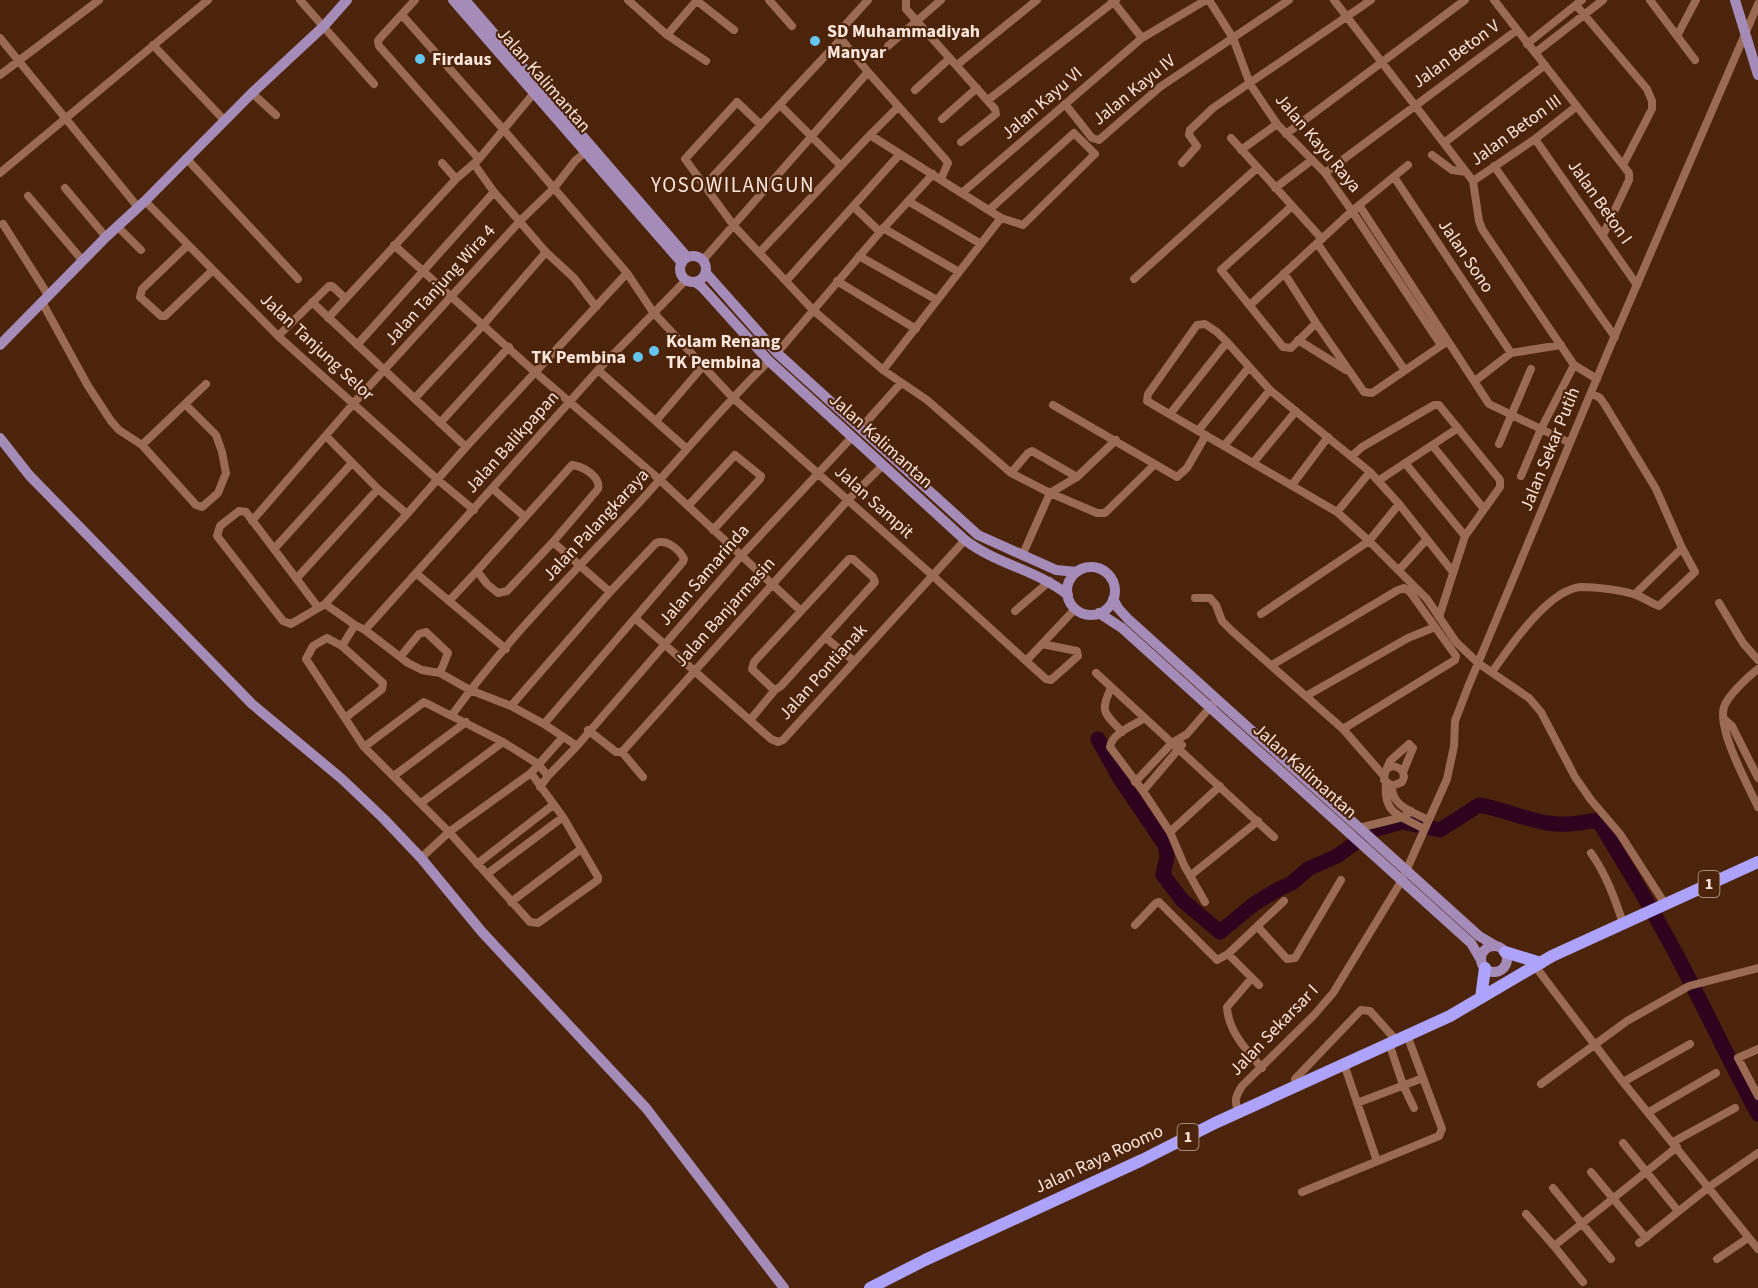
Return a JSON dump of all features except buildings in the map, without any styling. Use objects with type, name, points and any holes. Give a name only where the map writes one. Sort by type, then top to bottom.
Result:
[{"type":"highway","name":"1","points":[[1504,984],[1538,964],[1623,923],[1758,862]]},
{"type":"highway","points":[[1503,953],[1538,964]]},
{"type":"highway","points":[[1481,998],[1486,967]]},
{"type":"highway","name":"Jalan Raya Roomo","points":[[870,1288],[1298,1085],[1450,1017],[1504,984]]},
{"type":"main road","points":[[0,345],[82,260],[252,93],[324,26],[347,0]]},
{"type":"main road","name":"Jalan Kalimantan","points":[[453,0],[498,44],[684,260]]},
{"type":"main road","name":"Jalan Kalimantan","points":[[465,0],[534,93],[588,149]]},
{"type":"main road","points":[[1736,0],[1758,75]]},
{"type":"main road","points":[[696,256],[704,260],[706,273],[699,280],[690,281],[681,272],[684,260],[696,256]]},
{"type":"main road","name":"Jalan Kalimantan","points":[[706,273],[773,357]]},
{"type":"main road","name":"Jalan Kalimantan","points":[[690,281],[702,287],[773,357],[856,433],[978,535],[1056,570],[1077,572]]},
{"type":"main road","name":"Jalan Kalimantan","points":[[856,433],[883,465],[964,540],[979,550],[1050,581],[1068,595]]},
{"type":"main road","points":[[0,438],[29,475],[252,704],[342,779],[420,858],[482,932],[646,1108],[784,1288]]},
{"type":"main road","points":[[929,507],[936,498]]},
{"type":"main road","points":[[1091,567],[1105,572],[1114,584],[1110,605],[1099,614],[1090,615],[1075,609],[1068,595],[1071,578],[1077,572],[1091,567]]},
{"type":"main road","name":"Jalan Kalimantan","points":[[1113,598],[1128,619],[1214,703],[1404,875],[1503,953],[1517,977]]},
{"type":"main road","name":"Jalan Kalimantan","points":[[1099,614],[1115,622],[1214,703]]},
{"type":"main road","name":"Jalan Kalimantan","points":[[1404,875],[1471,943],[1486,967],[1504,984]]},
{"type":"main road","points":[[1484,951],[1503,953],[1501,970],[1486,967],[1484,951]]},
{"type":"street","points":[[0,75],[99,0]]},
{"type":"street","points":[[0,173],[208,0]]},
{"type":"street","points":[[300,0],[374,84]]},
{"type":"street","points":[[416,0],[381,37],[378,41],[380,46],[476,161],[494,192],[546,252],[574,278],[596,307]]},
{"type":"street","points":[[628,0],[667,35],[706,61]]},
{"type":"street","points":[[667,35],[697,0],[734,30]]},
{"type":"street","points":[[769,0],[792,26]]},
{"type":"street","points":[[868,0],[838,30],[837,34],[948,163],[937,176]]},
{"type":"street","points":[[906,0],[906,9],[988,100],[996,112],[961,142]]},
{"type":"street","points":[[888,46],[941,0]]},
{"type":"street","points":[[915,90],[1036,0]]},
{"type":"street","name":"Jalan Kayu Raya","points":[[1207,0],[1233,38],[1250,84],[1277,124],[1356,208]]},
{"type":"street","name":"Jalan Kayu VI","points":[[963,192],[1142,38],[1207,0]]},
{"type":"street","points":[[1233,38],[1289,0]]},
{"type":"street","points":[[1334,0],[1473,181],[1482,229],[1567,356],[1574,365],[1597,379]]},
{"type":"street","points":[[1182,163],[1197,146],[1189,135],[1190,130],[1213,108],[1371,0]]},
{"type":"street","points":[[1286,134],[1465,0]]},
{"type":"street","points":[[1494,0],[1629,173],[1630,178],[1603,235]]},
{"type":"street","points":[[1535,53],[1604,0]]},
{"type":"street","points":[[1650,0],[1695,60]]},
{"type":"street","points":[[1677,36],[1696,0]]},
{"type":"street","points":[[988,100],[1114,1],[1142,38]]},
{"type":"street","points":[[1527,44],[1579,3],[1584,16],[1647,89],[1652,100],[1652,109],[1623,165]]},
{"type":"street","name":"Jalan Sekar Putih","points":[[1404,875],[1447,779],[1454,746],[1455,721],[1478,663],[1610,347],[1758,4]]},
{"type":"street","name":"Jalan Sampit","points":[[402,15],[627,273],[653,312],[732,397],[1046,679],[1051,680],[1078,656],[1077,651],[1042,644]]},
{"type":"street","name":"Jalan Beton V","points":[[1325,174],[1517,30]]},
{"type":"street","name":"Jalan Tanjung Selor","points":[[0,38],[66,120],[141,203],[188,245],[278,336],[474,510]]},
{"type":"street","name":"Jalan Kayu IV","points":[[1065,104],[1092,138],[1099,140],[1160,87],[1233,38]]},
{"type":"street","points":[[704,186],[840,40]]},
{"type":"street","points":[[153,45],[225,121]]},
{"type":"street","points":[[1444,143],[1545,65]]},
{"type":"street","points":[[704,260],[868,72]]},
{"type":"street","points":[[942,118],[977,88]]},
{"type":"street","points":[[252,93],[276,115]]},
{"type":"street","points":[[328,318],[456,179],[476,161],[534,93]]},
{"type":"street","points":[[761,125],[739,103],[734,104],[685,159],[686,164],[734,226],[813,310],[883,370],[927,400],[1011,473],[1050,493],[1097,513],[1105,513],[1154,465]]},
{"type":"street","points":[[780,105],[841,166]]},
{"type":"street","name":"Jalan Beton III","points":[[1473,181],[1535,139],[1577,106]]},
{"type":"street","points":[[760,252],[898,107]]},
{"type":"street","points":[[1241,150],[1277,124]]},
{"type":"street","points":[[870,135],[1001,218],[1025,225],[1094,157],[1094,152],[1074,133],[989,210]]},
{"type":"street","points":[[1231,138],[1292,206],[1319,241],[1404,369]]},
{"type":"street","name":"Jalan Beton I","points":[[1535,139],[1637,285]]},
{"type":"street","name":"Jalan Tanjung Wira 4","points":[[252,521],[353,404],[588,149]]},
{"type":"street","points":[[786,281],[900,154]]},
{"type":"street","points":[[1432,155],[1452,170],[1466,172]]},
{"type":"street","points":[[186,158],[298,279]]},
{"type":"street","points":[[1275,188],[1312,160]]},
{"type":"street","points":[[442,163],[456,179]]},
{"type":"street","points":[[1250,305],[1356,208],[1408,165]]},
{"type":"street","points":[[1494,166],[1615,337]]},
{"type":"street","points":[[1134,279],[1257,168]]},
{"type":"street","name":"Jalan Palangkaraya","points":[[452,715],[470,690],[506,649],[660,480],[732,397],[773,357],[908,201],[937,176]]},
{"type":"street","name":"Jalan Sono","points":[[1394,177],[1511,353]]},
{"type":"street","points":[[65,188],[106,237]]},
{"type":"street","points":[[357,345],[494,192]]},
{"type":"street","points":[[28,196],[82,260]]},
{"type":"street","points":[[908,201],[981,244]]},
{"type":"street","points":[[853,206],[882,230],[959,272]]},
{"type":"street","points":[[1292,206],[1221,270],[1283,347],[1291,348],[1316,322]]},
{"type":"street","points":[[1356,208],[1449,340],[1489,404],[1570,442]]},
{"type":"street","points":[[1356,208],[1441,345]]},
{"type":"street","points":[[883,370],[1001,218]]},
{"type":"street","points":[[3,224],[88,386],[111,421],[119,430],[142,445],[199,507],[202,507],[218,493],[226,473],[216,435],[185,404]]},
{"type":"street","points":[[117,226],[141,250]]},
{"type":"street","points":[[188,245],[142,289],[140,297],[161,316],[165,316],[213,270]]},
{"type":"street","points":[[394,245],[536,373],[660,480],[801,611]]},
{"type":"street","points":[[415,398],[546,252]]},
{"type":"street","points":[[860,255],[937,300]]},
{"type":"street","points":[[577,746],[511,705],[470,690],[440,673],[422,670],[408,663],[365,630],[321,605],[244,511],[239,511],[220,526],[217,536],[283,621],[291,624],[321,605],[627,273]]},
{"type":"street","points":[[1284,273],[1364,392],[1372,393],[1449,340]]},
{"type":"street","name":"Jalan Balikpapan","points":[[365,630],[598,370],[653,312],[690,281]]},
{"type":"street","points":[[837,281],[915,328]]},
{"type":"street","points":[[278,336],[329,286],[345,298]]},
{"type":"street","points":[[312,302],[466,447]]},
{"type":"street","points":[[1453,572],[1399,504],[1370,472],[1270,390],[1217,332],[1205,324],[1197,326],[1146,398],[1147,400],[1337,512],[1399,570],[1427,599],[1456,642],[1478,663],[1529,698],[1541,712],[1575,777],[1620,834],[1663,905]]},
{"type":"street","points":[[1298,340],[1351,373]]},
{"type":"street","points":[[1170,414],[1227,342]]},
{"type":"street","points":[[1475,381],[1511,353],[1561,346]]},
{"type":"street","points":[[440,423],[509,347]]},
{"type":"street","points":[[656,421],[704,365]]},
{"type":"street","points":[[1521,476],[1541,429],[1574,365]]},
{"type":"street","points":[[1053,405],[1177,477],[1187,468],[1202,433],[1250,367]]},
{"type":"street","points":[[1499,444],[1531,369]]},
{"type":"street","points":[[598,370],[687,449]]},
{"type":"street","name":"Jalan Samarinda","points":[[540,787],[741,556],[901,383]]},
{"type":"street","points":[[142,445],[206,384]]},
{"type":"street","points":[[1224,446],[1270,390]]},
{"type":"street","points":[[1492,672],[1547,605],[1560,595],[1581,587],[1635,594],[1659,606],[1695,572],[1656,489],[1605,405],[1592,393]]},
{"type":"street","points":[[1352,456],[1362,447],[1434,405],[1438,405],[1442,407],[1501,483],[1465,536],[1439,617]]},
{"type":"street","points":[[1252,462],[1296,411]]},
{"type":"street","points":[[1378,481],[1458,428]]},
{"type":"street","points":[[326,436],[378,489],[407,514]]},
{"type":"street","points":[[1292,485],[1328,437]]},
{"type":"street","points":[[1022,556],[1050,493],[1077,477],[1116,440]]},
{"type":"street","points":[[1432,445],[1484,509]]},
{"type":"street","points":[[1011,473],[1032,451],[1077,477]]},
{"type":"street","points":[[688,506],[735,455],[761,476],[713,530]]},
{"type":"street","points":[[274,549],[352,463]]},
{"type":"street","points":[[1405,463],[1465,536]]},
{"type":"street","points":[[449,601],[572,465],[579,466],[597,478],[600,483],[598,489],[553,542],[504,593],[498,593],[477,571]]},
{"type":"street","name":"Jalan Banjarmasin","points":[[622,752],[848,500],[883,465]]},
{"type":"street","points":[[1337,512],[1370,472]]},
{"type":"street","points":[[297,578],[378,489]]},
{"type":"street","points":[[493,489],[525,517]]},
{"type":"street","points":[[1261,614],[1369,541],[1399,504]]},
{"type":"street","name":"Jalan Pontianak","points":[[636,619],[771,739],[778,742],[783,740],[964,540]]},
{"type":"street","points":[[1399,570],[1427,540]]},
{"type":"street","points":[[553,542],[610,592]]},
{"type":"street","points":[[511,705],[656,543],[667,542],[682,554],[683,562],[544,724]]},
{"type":"street","points":[[1635,594],[1682,548]]},
{"type":"street","points":[[750,720],[875,582],[873,577],[853,559],[849,559],[752,665],[752,669],[775,690]]},
{"type":"street","points":[[417,574],[506,649]]},
{"type":"street","points":[[1016,611],[1050,581]]},
{"type":"street","points":[[1272,665],[1404,588],[1419,603],[1456,656],[1455,660],[1343,729]]},
{"type":"street","points":[[1195,598],[1210,598],[1216,605],[1222,621],[1343,729],[1387,778],[1393,798],[1424,829]]},
{"type":"street","points":[[1719,603],[1743,643],[1758,660]]},
{"type":"street","points":[[1026,661],[1075,609]]},
{"type":"street","points":[[342,646],[355,626]]},
{"type":"street","points":[[1306,696],[1408,638],[1435,627]]},
{"type":"street","points":[[401,656],[419,634],[426,632],[448,652],[440,673]]},
{"type":"street","points":[[345,718],[382,689],[383,683],[342,646],[327,638],[313,646],[306,659],[364,747],[421,802],[530,922],[538,923],[596,883],[598,877],[563,817],[531,773]]},
{"type":"street","points":[[826,638],[854,661]]},
{"type":"street","points":[[1757,673],[1727,699],[1723,712],[1725,730],[1741,772],[1758,807]]},
{"type":"street","points":[[1096,674],[1274,837]]},
{"type":"street","points":[[1112,688],[1103,704],[1104,709],[1122,732]]},
{"type":"street","points":[[364,747],[424,702],[503,742],[538,764],[548,776]]},
{"type":"street","points":[[1143,791],[1180,750],[1187,734],[1214,703]]},
{"type":"street","points":[[1145,718],[1111,740],[1110,747],[1170,832],[1205,902]]},
{"type":"street","points":[[1724,719],[1731,726],[1755,765],[1758,778]]},
{"type":"street","points":[[395,775],[466,722]]},
{"type":"street","points":[[586,733],[616,752],[622,752],[643,777]]},
{"type":"street","points":[[1136,782],[1172,742],[1187,734]]},
{"type":"street","points":[[420,858],[449,832],[531,773],[562,736]]},
{"type":"street","points":[[421,802],[503,742]]},
{"type":"street","points":[[1409,744],[1413,748],[1403,772],[1402,782],[1387,778],[1390,761],[1409,744]]},
{"type":"street","points":[[1741,772],[1755,765]]},
{"type":"street","points":[[1387,778],[1396,766],[1403,772]]},
{"type":"street","points":[[1749,788],[1758,784]]},
{"type":"street","points":[[1170,832],[1220,786]]},
{"type":"street","points":[[477,864],[554,805]]},
{"type":"street","points":[[1357,831],[1407,814],[1428,820]]},
{"type":"street","points":[[487,874],[563,817]]},
{"type":"street","points":[[1190,876],[1258,821]]},
{"type":"street","points":[[511,902],[581,849]]},
{"type":"street","points":[[1591,853],[1606,880],[1623,923]]},
{"type":"street","name":"Jalan Sekarsar I","points":[[1239,1113],[1234,1102],[1235,1096],[1334,993],[1404,875]]},
{"type":"street","points":[[1258,927],[1287,959],[1295,958],[1341,880]]},
{"type":"street","points":[[1135,925],[1155,903],[1159,902],[1217,960],[1228,954],[1284,901]]},
{"type":"street","points":[[1228,954],[1259,985]]},
{"type":"street","points":[[1538,964],[1594,1045],[1758,1249]]},
{"type":"street","points":[[1541,1084],[1627,1021],[1693,985],[1758,968]]},
{"type":"street","points":[[1251,979],[1227,1007],[1227,1016],[1248,1051],[1262,1068]]},
{"type":"street","points":[[1298,1085],[1295,1078],[1361,1010],[1370,1011],[1397,1039],[1422,1078],[1442,1130],[1439,1136],[1302,1192]]},
{"type":"street","points":[[1397,1039],[1403,1085],[1414,1108]]},
{"type":"street","points":[[1623,1082],[1690,1044]]},
{"type":"street","points":[[1758,1049],[1738,1058],[1758,1096]]},
{"type":"street","points":[[1344,1064],[1377,1161]]},
{"type":"street","points":[[1648,1112],[1716,1073]]},
{"type":"street","points":[[1357,1103],[1422,1078]]},
{"type":"street","points":[[1554,1246],[1647,1172],[1675,1145],[1736,1108]]},
{"type":"street","points":[[1623,1143],[1678,1211]]},
{"type":"street","points":[[1591,1172],[1614,1198],[1642,1240],[1709,1186],[1758,1153]]},
{"type":"street","points":[[1553,1188],[1611,1259]]},
{"type":"street","points":[[1526,1214],[1583,1282]]},
{"type":"street","points":[[1717,1259],[1748,1238]]},
{"type":"waterway","points":[[1098,739],[1119,777],[1165,845],[1167,857],[1163,875],[1182,900],[1220,932],[1254,904],[1292,883],[1308,869],[1337,856],[1373,830],[1402,822],[1440,830],[1479,805],[1553,824],[1598,820],[1666,936],[1758,1114]]},
{"type":"place","name":"SD Muhammadiyah Manyar","points":[[815,41]]},
{"type":"place","name":"Firdaus","points":[[420,59]]},
{"type":"place","name":"Kolam Renang TK Pembina","points":[[654,351]]},
{"type":"place","name":"TK Pembina","points":[[638,357]]},
{"type":"district","name":"YOSOWILANGUN","points":[[733,185]]}]
